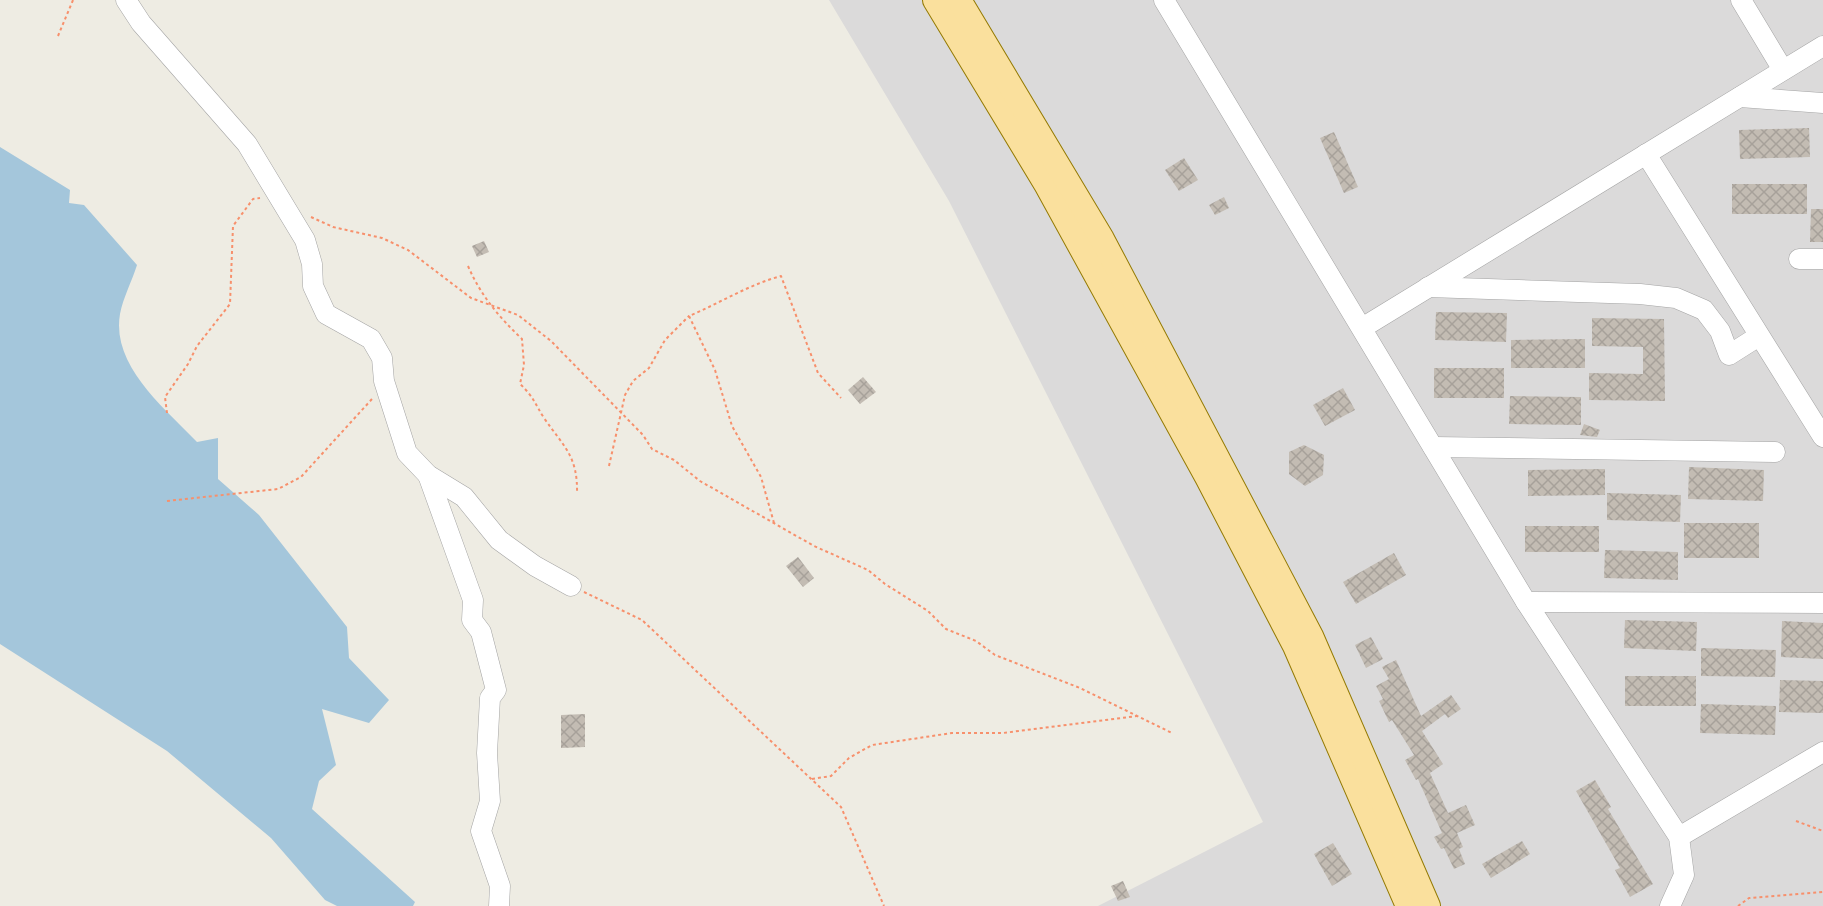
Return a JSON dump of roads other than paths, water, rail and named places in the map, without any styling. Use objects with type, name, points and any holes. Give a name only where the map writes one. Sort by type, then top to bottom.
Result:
[{"type":"main road","points":[[935,0],[1047,184],[1093,246]]},
{"type":"main road","points":[[959,0],[1215,473],[1311,636],[1428,906]]},
{"type":"main road","points":[[1215,473],[1295,646],[1408,906]]},
{"type":"street","points":[[126,0],[141,23],[247,144],[305,240],[312,264],[313,286],[326,314],[371,339],[382,358],[384,381],[407,453],[428,475],[464,498],[499,540],[535,566],[571,586]]},
{"type":"street","points":[[1164,0],[1526,602],[1679,837],[1684,874],[1670,906]]},
{"type":"street","points":[[1741,0],[1784,70]]},
{"type":"street","points":[[1362,328],[1823,46]]},
{"type":"street","points":[[1740,97],[1823,103]]},
{"type":"street","points":[[1646,154],[1759,336],[1814,409],[1823,437]]},
{"type":"street","points":[[1799,259],[1823,259]]},
{"type":"street","points":[[1428,287],[1640,294],[1676,298],[1704,310],[1720,331],[1729,355],[1759,336]]},
{"type":"street","points":[[1432,447],[1775,452]]},
{"type":"street","points":[[428,475],[473,600],[472,620],[482,632],[496,690],[490,698],[487,753],[490,801],[481,831],[500,886],[499,906]]},
{"type":"street","points":[[1526,602],[1823,603]]},
{"type":"street","points":[[1679,837],[1823,752]]},
{"type":"water","points":[[0,147],[70,190],[69,203],[84,205],[137,265],[123,302],[119,333],[132,369],[157,401],[197,442],[218,438],[218,479],[259,515],[347,627],[349,658],[389,700],[369,723],[322,709],[336,765],[319,781],[312,809],[415,902],[413,906],[337,906],[325,900],[271,838],[167,751],[0,644]]}]
